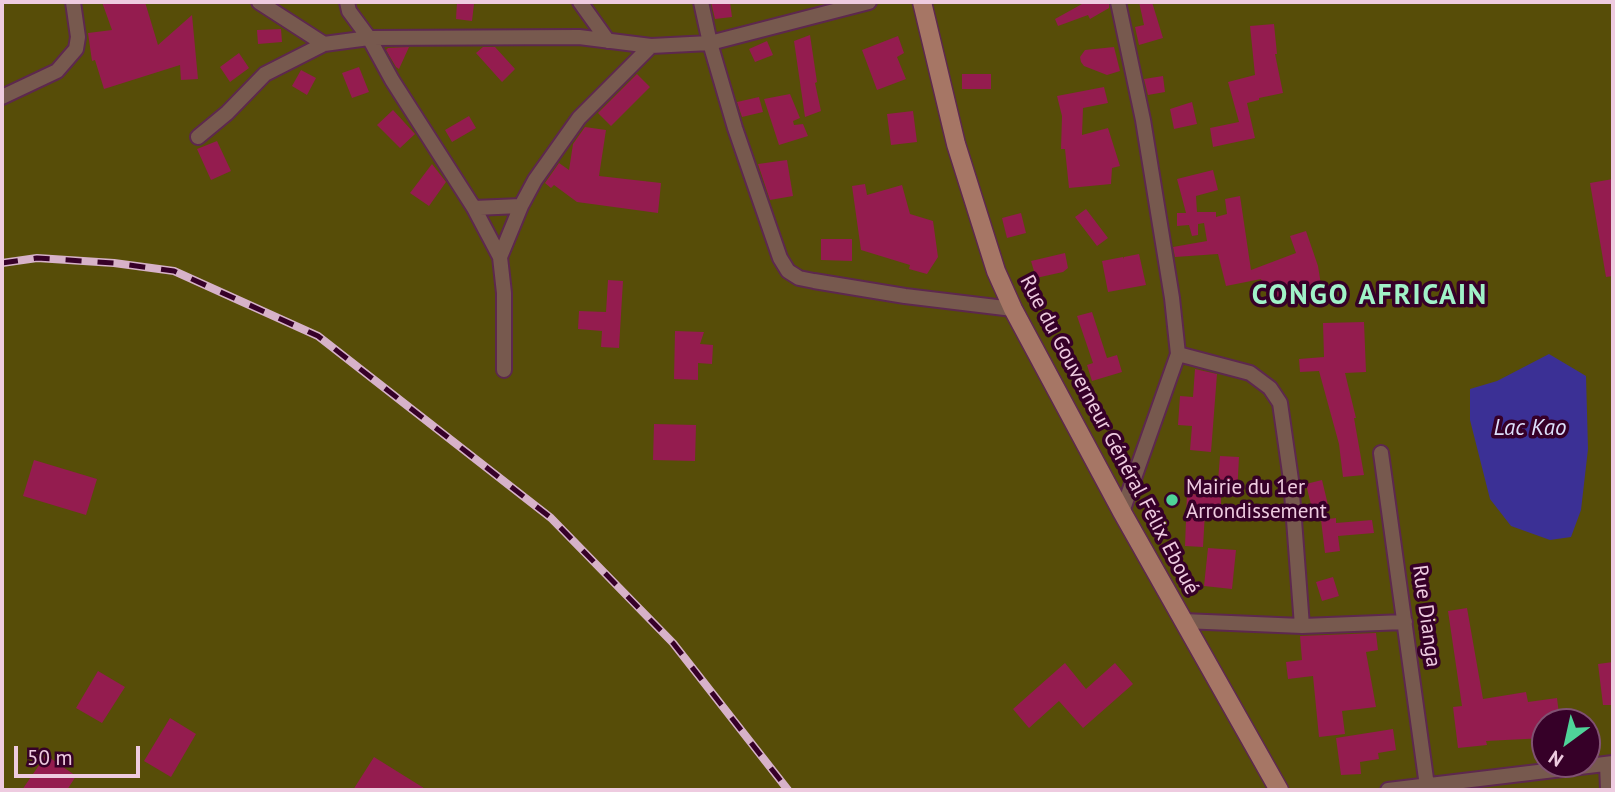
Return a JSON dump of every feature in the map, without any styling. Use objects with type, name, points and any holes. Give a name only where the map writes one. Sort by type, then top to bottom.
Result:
[{"type":"main road","name":"Rue du Gouverneur Général Félix Eboué","points":[[922,2],[956,144],[996,271],[1013,309],[1122,512],[1279,790]]},
{"type":"street","points":[[2,97],[57,71],[76,49],[78,37],[73,2]]},
{"type":"street","points":[[259,2],[324,44]]},
{"type":"street","points":[[348,2],[349,11],[369,38],[392,80],[474,208],[500,257],[504,293],[504,370]]},
{"type":"street","points":[[580,2],[608,41]]},
{"type":"street","points":[[701,2],[735,128],[780,258],[788,271],[799,278],[814,281],[905,296],[1013,309]]},
{"type":"street","points":[[198,136],[227,113],[265,74],[324,44],[369,38],[579,37],[651,47],[710,43],[869,2]]},
{"type":"street","points":[[1118,2],[1143,120],[1172,298],[1178,354],[1122,512]]},
{"type":"street","points":[[500,257],[521,206],[550,157],[579,118],[651,47]]},
{"type":"street","points":[[474,208],[521,206]]},
{"type":"street","points":[[1178,354],[1250,373],[1270,388],[1280,403],[1291,480],[1302,626]]},
{"type":"street","name":"Rue Dianga","points":[[1381,453],[1427,786]]},
{"type":"street","points":[[1183,621],[1302,626],[1405,622]]},
{"type":"street","points":[[1388,790],[1610,764],[1608,790]]},
{"type":"shaded area","points":[[2,2],[1613,2],[1613,790],[2,790]]},
{"type":"water","name":"Lac Kao","points":[[1549,354],[1586,376],[1588,449],[1581,510],[1571,537],[1550,540],[1511,526],[1490,499],[1470,420],[1470,389],[1497,381]]},
{"type":"building","points":[[102,2],[145,2],[158,45],[192,15],[198,79],[181,80],[180,65],[104,89],[95,60],[92,61],[88,33],[112,30]]},
{"type":"building","points":[[457,2],[474,4],[472,21],[456,19]]},
{"type":"building","points":[[711,2],[730,2],[732,17],[715,19]]},
{"type":"building","points":[[1081,2],[1109,2],[1109,8],[1090,19],[1088,15],[1058,26],[1055,19],[1082,4]]},
{"type":"building","points":[[1139,2],[1152,2],[1163,38],[1139,45],[1135,27],[1144,25]]},
{"type":"building","points":[[1274,24],[1275,54],[1283,93],[1247,103],[1255,138],[1213,147],[1210,128],[1239,122],[1228,82],[1255,75],[1250,26]]},
{"type":"building","points":[[281,29],[282,42],[258,44],[257,30]]},
{"type":"building","points":[[810,35],[821,111],[805,117],[794,41]]},
{"type":"building","points":[[898,36],[904,53],[897,57],[906,79],[877,90],[862,50]]},
{"type":"building","points":[[767,41],[773,55],[755,62],[749,49]]},
{"type":"building","points":[[409,47],[399,69],[386,50]]},
{"type":"building","points":[[483,47],[495,47],[515,69],[502,82],[476,53]]},
{"type":"building","points":[[1114,47],[1120,71],[1107,75],[1084,66],[1081,62],[1080,57],[1085,50]]},
{"type":"building","points":[[239,53],[249,68],[230,82],[220,67]]},
{"type":"building","points":[[359,67],[369,92],[352,98],[342,73]]},
{"type":"building","points":[[301,70],[316,78],[307,95],[292,86]]},
{"type":"building","points":[[637,74],[650,87],[611,126],[598,113]]},
{"type":"building","points":[[962,74],[991,74],[991,89],[962,89]]},
{"type":"building","points":[[1163,76],[1165,92],[1148,95],[1144,79]]},
{"type":"building","points":[[1104,87],[1108,103],[1083,108],[1082,135],[1108,128],[1120,166],[1112,168],[1111,184],[1069,188],[1065,149],[1061,149],[1062,116],[1057,96]]},
{"type":"building","points":[[790,94],[800,118],[793,121],[794,125],[803,124],[808,136],[779,145],[764,99]]},
{"type":"building","points":[[759,97],[763,112],[742,117],[737,102]]},
{"type":"building","points":[[1192,102],[1197,124],[1174,129],[1170,109]]},
{"type":"building","points":[[393,110],[415,134],[400,148],[377,125]]},
{"type":"building","points":[[913,111],[917,142],[891,145],[887,114]]},
{"type":"building","points":[[469,116],[476,128],[452,142],[445,130]]},
{"type":"building","points":[[585,127],[606,130],[599,176],[661,183],[658,213],[577,202],[554,185],[551,188],[545,183],[559,163],[569,170],[573,144]]},
{"type":"building","points":[[217,141],[231,171],[211,180],[197,149]]},
{"type":"building","points":[[787,160],[793,196],[770,200],[758,164]]},
{"type":"building","points":[[432,164],[446,182],[429,206],[410,193]]},
{"type":"building","points":[[1213,170],[1218,190],[1196,196],[1197,212],[1216,212],[1216,217],[1227,214],[1225,199],[1240,196],[1251,270],[1296,253],[1290,236],[1306,231],[1318,266],[1322,291],[1296,294],[1271,303],[1261,279],[1226,286],[1218,254],[1175,257],[1173,247],[1207,241],[1204,223],[1198,224],[1198,235],[1192,236],[1189,225],[1177,226],[1177,213],[1186,213],[1177,179]]},
{"type":"building","points":[[1613,179],[1613,276],[1606,277],[1590,183]]},
{"type":"building","points":[[865,184],[867,195],[902,185],[910,214],[933,221],[938,257],[927,274],[909,269],[910,265],[861,250],[852,186]]},
{"type":"building","points":[[1086,209],[1108,238],[1097,246],[1075,217]]},
{"type":"building","points":[[1021,213],[1026,233],[1007,238],[1002,218]]},
{"type":"building","points":[[821,239],[852,239],[852,261],[821,260]]},
{"type":"building","points":[[1065,253],[1068,268],[1063,272],[1036,278],[1031,261]]},
{"type":"building","points":[[1139,254],[1146,285],[1108,292],[1102,261],[1124,259]]},
{"type":"building","points":[[608,280],[623,281],[619,348],[601,347],[602,331],[578,329],[579,311],[606,312]]},
{"type":"building","points":[[1092,312],[1107,358],[1117,355],[1122,372],[1092,381],[1087,365],[1093,363],[1077,316]]},
{"type":"building","points":[[1364,322],[1366,372],[1345,373],[1356,418],[1364,475],[1343,477],[1339,444],[1319,371],[1300,372],[1299,359],[1324,357],[1323,323]]},
{"type":"building","points":[[675,331],[704,332],[700,344],[713,345],[712,364],[698,363],[698,380],[674,379]]},
{"type":"building","points":[[1195,369],[1217,374],[1211,452],[1190,450],[1192,426],[1178,425],[1180,396],[1193,397]]},
{"type":"building","points":[[654,424],[696,425],[695,461],[653,460]]},
{"type":"building","points":[[1220,456],[1239,457],[1237,495],[1217,494]]},
{"type":"building","points":[[34,460],[97,479],[86,515],[23,496]]},
{"type":"building","points":[[1322,480],[1328,505],[1312,509],[1306,484]]},
{"type":"building","points":[[1187,494],[1221,496],[1221,512],[1205,512],[1203,547],[1185,546]]},
{"type":"building","points":[[1336,518],[1336,523],[1372,520],[1374,533],[1338,536],[1340,551],[1325,553],[1321,520]]},
{"type":"building","points":[[1208,548],[1236,550],[1232,589],[1204,586]]},
{"type":"building","points":[[1333,577],[1339,596],[1322,601],[1316,582]]},
{"type":"building","points":[[1467,608],[1483,699],[1526,692],[1528,702],[1557,698],[1558,708],[1531,708],[1531,739],[1486,741],[1487,745],[1458,748],[1453,707],[1462,706],[1448,611]]},
{"type":"building","points":[[1376,633],[1378,650],[1366,652],[1376,707],[1342,711],[1345,734],[1319,737],[1313,676],[1288,679],[1286,662],[1302,660],[1300,636]]},
{"type":"building","points":[[1613,662],[1613,705],[1603,705],[1598,664]]},
{"type":"building","points":[[1065,663],[1086,689],[1115,663],[1133,684],[1083,728],[1059,701],[1029,728],[1013,709]]},
{"type":"building","points":[[98,671],[125,687],[102,723],[76,708]]},
{"type":"building","points":[[170,718],[196,734],[171,777],[144,761]]},
{"type":"building","points":[[1393,729],[1396,750],[1378,753],[1379,759],[1360,762],[1361,774],[1341,775],[1336,738]]},
{"type":"building","points":[[46,755],[76,776],[67,790],[22,790]]},
{"type":"building","points":[[374,757],[427,790],[353,790]]},
{"type":"railway","points":[[2,263],[37,258],[114,263],[174,271],[318,336],[551,518],[673,643],[788,790]]},
{"type":"place","name":"Mairie du 1er Arrondissement","points":[[1172,500]]},
{"type":"district","name":"CONGO AFRICAIN","points":[[1370,296]]}]
